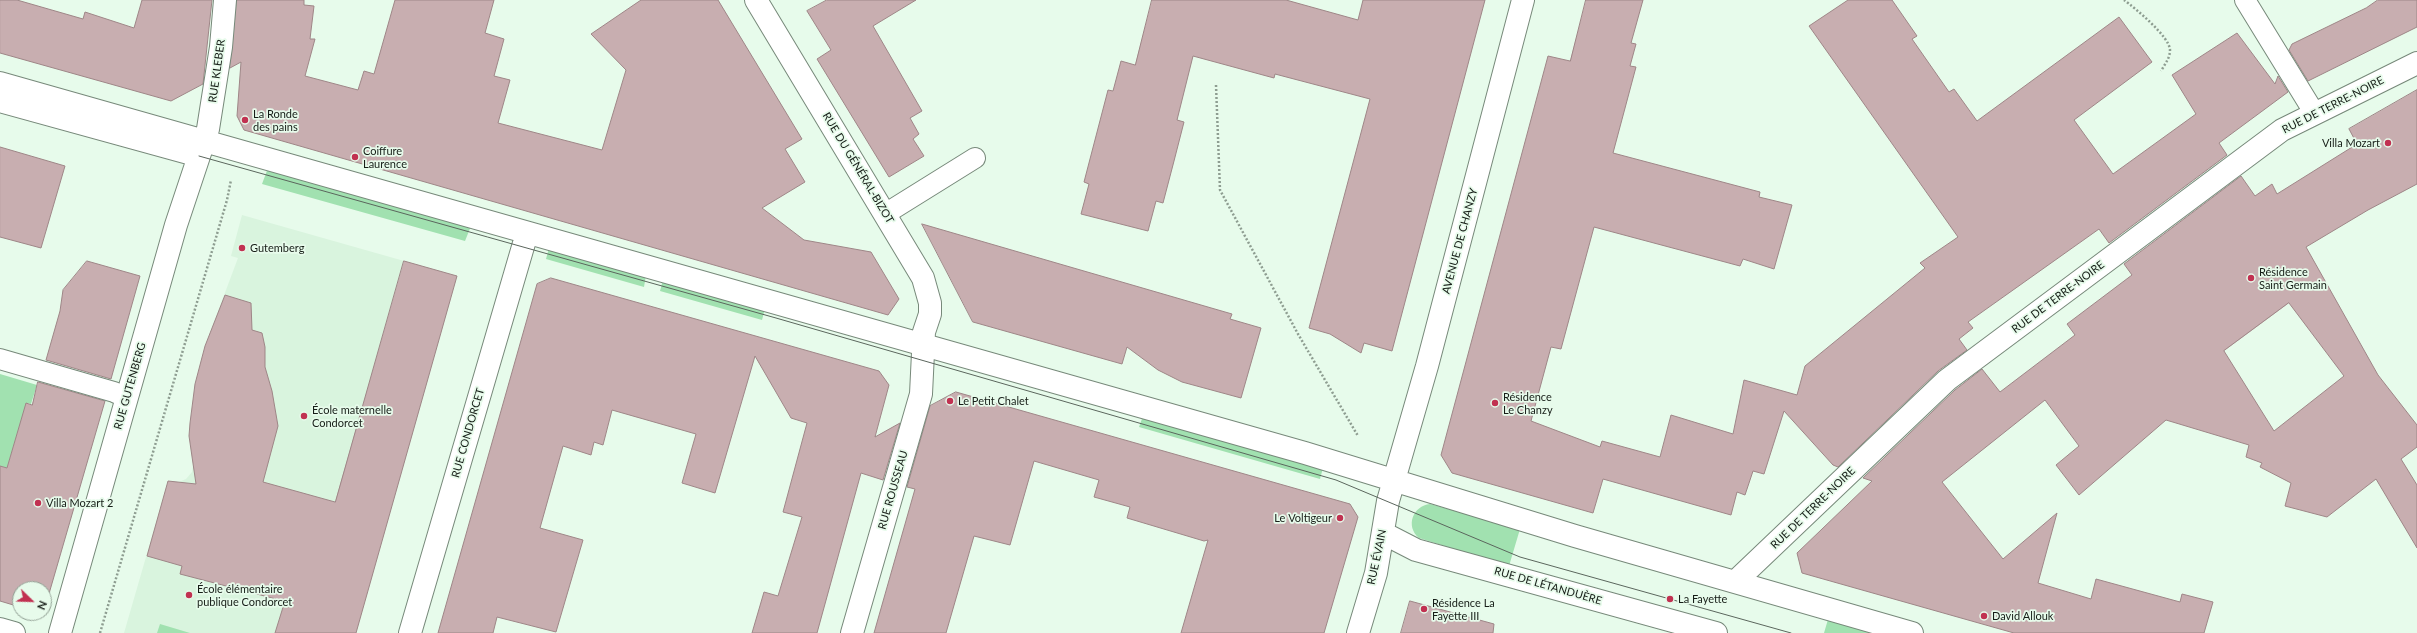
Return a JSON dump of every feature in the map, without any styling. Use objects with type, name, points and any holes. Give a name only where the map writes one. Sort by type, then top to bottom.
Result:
[{"type":"street","name":"RUE KLEBER","points":[[202,149],[221,47],[225,0]]},
{"type":"street","name":"RUE DU GÉNÉRAL-BIZOT","points":[[756,0],[923,278],[930,309],[924,332],[923,345]]},
{"type":"street","name":"AVENUE DE CHANZY","points":[[1394,480],[1427,366],[1523,0]]},
{"type":"street","name":"RUE DE TERRE-NOIRE","points":[[1736,581],[1947,380],[2282,130],[2417,63]]},
{"type":"street","points":[[0,83],[202,149]]},
{"type":"street","points":[[0,101],[202,149],[527,233],[1394,480],[1575,536],[1736,581],[1912,633]]},
{"type":"street","name":"RUE GUTENBERG","points":[[60,633],[176,225],[202,149]]},
{"type":"street","name":"RUE CONDORCET","points":[[410,633],[527,233]]},
{"type":"street","name":"RUE ROUSSEAU","points":[[852,633],[921,394],[923,345]]},
{"type":"street","name":"RUE ÉVAIN","points":[[1358,633],[1376,573],[1394,480]]},
{"type":"street","name":"RUE DE LÉTANDUÈRE","points":[[1383,533],[1416,550],[1716,633]]},
{"type":"street","points":[[0,629],[14,633]]},
{"type":"lane","points":[[2245,0],[2315,114]]},
{"type":"lane","points":[[885,214],[975,158]]},
{"type":"lane","points":[[0,359],[114,392],[127,398]]},
{"type":"path","points":[[2124,0],[2140,12],[2168,43],[2169,56],[2161,71]]},
{"type":"path","points":[[1216,85],[1220,190],[1298,334],[1358,436]]},
{"type":"path","points":[[100,633],[227,200],[231,180]]},
{"type":"shaded area","name":"École maternelle Condorcet","points":[[242,215],[457,276],[356,633],[124,633],[168,481],[179,482],[186,479],[192,472],[193,466],[189,436],[195,384],[205,346],[238,258],[231,256]]},
{"type":"green space","points":[[268,168],[471,226],[465,241],[262,184]]},
{"type":"green space","points":[[549,248],[646,275],[644,287],[546,259]]},
{"type":"green space","points":[[663,280],[765,309],[762,320],[660,291]]},
{"type":"green space","points":[[0,374],[37,385],[31,404],[27,403],[7,468],[0,466]]},
{"type":"green space","points":[[1143,416],[1323,468],[1320,479],[1139,427]]},
{"type":"green space","points":[[1430,504],[1520,529],[1509,566],[1419,538],[1412,528],[1413,517],[1419,508]]},
{"type":"green space","points":[[1829,616],[1884,633],[1824,633]]},
{"type":"green space","points":[[160,624],[190,633],[157,633]]},
{"type":"building","points":[[0,0],[17,0],[83,19],[85,12],[134,28],[142,0],[212,0],[203,84],[171,101],[0,53]]},
{"type":"building","points":[[237,0],[304,0],[304,5],[314,6],[310,39],[315,39],[305,76],[358,90],[364,71],[374,74],[395,0],[494,0],[485,33],[504,39],[494,76],[510,80],[498,123],[602,150],[626,70],[591,34],[641,0],[718,0],[802,139],[785,149],[805,182],[762,208],[804,240],[871,252],[899,299],[888,315],[244,130],[237,116],[241,62],[230,68]]},
{"type":"building","points":[[827,0],[916,0],[873,26],[922,111],[910,118],[919,134],[913,139],[924,156],[889,177],[817,59],[831,50],[807,11]]},
{"type":"building","points":[[1152,0],[1286,0],[1358,20],[1363,0],[1485,0],[1392,351],[1364,343],[1361,353],[1330,334],[1309,328],[1370,99],[1275,74],[1274,78],[1193,56],[1177,120],[1184,122],[1174,161],[1163,203],[1156,201],[1148,231],[1081,214],[1089,184],[1084,182],[1108,90],[1113,91],[1121,61],[1135,65]]},
{"type":"building","points":[[1586,0],[1643,0],[1631,43],[1636,44],[1630,66],[1636,67],[1613,153],[1760,192],[1759,197],[1792,205],[1774,269],[1743,259],[1740,266],[1594,227],[1561,349],[1551,347],[1531,421],[1600,447],[1602,441],[1660,457],[1671,415],[1733,434],[1744,380],[1797,395],[1805,366],[1925,268],[1920,263],[1958,237],[1809,26],[1848,0],[1892,0],[1917,36],[1912,39],[1949,92],[1954,89],[1977,121],[2119,17],[2152,62],[2074,120],[2113,174],[2196,114],[2172,75],[2237,33],[2275,84],[2278,76],[2288,92],[2219,143],[2227,155],[2109,243],[2099,229],[1968,322],[1973,328],[1959,339],[1967,350],[1938,371],[1838,467],[1833,465],[1784,411],[1764,474],[1753,471],[1745,495],[1737,492],[1731,515],[1603,479],[1593,513],[1452,473],[1441,455],[1548,56],[1570,61]]},
{"type":"building","points":[[2378,0],[2417,0],[2417,27],[2308,81],[2289,50],[2292,44],[2366,8]]},
{"type":"building","points":[[2417,90],[2417,184],[2368,210],[2306,247],[2378,375],[2417,425],[2417,447],[2401,459],[2417,485],[2417,548],[2376,479],[2327,517],[2285,506],[2291,483],[2260,467],[2262,463],[2246,457],[2249,445],[2166,420],[2079,495],[2056,465],[2079,446],[2045,400],[1942,482],[2003,559],[2057,513],[2038,583],[2091,599],[2096,579],[2180,602],[2182,594],[2213,602],[2204,633],[2014,633],[1802,573],[1797,553],[1872,481],[1863,478],[1955,390],[1982,369],[2000,392],[2075,335],[2067,324],[2132,275],[2124,264],[2241,176],[2255,196],[2272,184],[2277,194],[2357,144],[2349,129]],"holes":[[[2289,303],[2344,376],[2274,431],[2224,351]]]},
{"type":"building","points":[[0,147],[65,166],[41,248],[0,237]]},
{"type":"building","points":[[922,224],[1232,314],[1230,319],[1261,328],[1241,398],[1182,382],[1158,370],[1127,347],[1122,364],[973,322]]},
{"type":"building","points":[[87,261],[140,276],[111,379],[46,360],[60,311],[63,290]]},
{"type":"building","name":"École maternelle Condorcet","points":[[404,261],[457,276],[356,633],[275,633],[284,604],[275,602],[276,599],[180,574],[182,566],[147,556],[168,481],[196,484],[189,436],[195,384],[205,346],[225,295],[251,303],[252,330],[262,333],[265,347],[265,367],[272,391],[278,426],[263,482],[335,502]]},
{"type":"building","points":[[551,278],[879,371],[889,385],[875,437],[900,423],[883,480],[861,473],[817,633],[752,633],[764,592],[778,596],[802,517],[783,512],[807,423],[791,418],[755,356],[715,493],[682,483],[696,434],[612,410],[603,445],[594,442],[591,455],[563,446],[540,528],[583,540],[556,632],[497,617],[493,633],[438,633],[537,284]]},
{"type":"building","name":"Villa Mozart 2","points":[[38,382],[105,401],[52,583],[52,581],[12,581],[12,605],[0,601],[0,466],[7,468],[26,403],[32,405]]},
{"type":"building","points":[[956,392],[1350,504],[1358,517],[1324,633],[1181,633],[1208,540],[1204,541],[1127,518],[1130,507],[1094,497],[1099,480],[1034,461],[1010,545],[974,536],[946,633],[874,633],[915,489],[907,487],[930,406]]},
{"type":"building","name":"Résidence La Fayette III","points":[[1410,601],[1494,624],[1493,633],[1401,633]]},
{"type":"tram line","points":[[199,156],[776,318],[1336,480],[1520,557],[1791,633]]},
{"type":"place","name":"La Ronde des pains","points":[[245,120]]},
{"type":"place","name":"Villa Mozart","points":[[2388,143]]},
{"type":"place","name":"Coiffure Laurence","points":[[355,157]]},
{"type":"place","name":"Gutemberg","points":[[242,248]]},
{"type":"place","name":"Résidence Saint Germain","points":[[2251,278]]},
{"type":"place","name":"Le Petit Chalet","points":[[950,401]]},
{"type":"place","name":"Résidence Le Chanzy","points":[[1495,403]]},
{"type":"place","name":"École maternelle Condorcet","points":[[304,416]]},
{"type":"place","name":"Villa Mozart 2","points":[[38,503]]},
{"type":"place","name":"Le Voltigeur","points":[[1340,518]]},
{"type":"place","name":"École élémentaire publique Condorcet","points":[[189,595]]},
{"type":"place","name":"La Fayette","points":[[1670,599]]},
{"type":"place","name":"Résidence La Fayette III","points":[[1424,609]]},
{"type":"place","name":"David Allouk","points":[[1984,616]]}]
